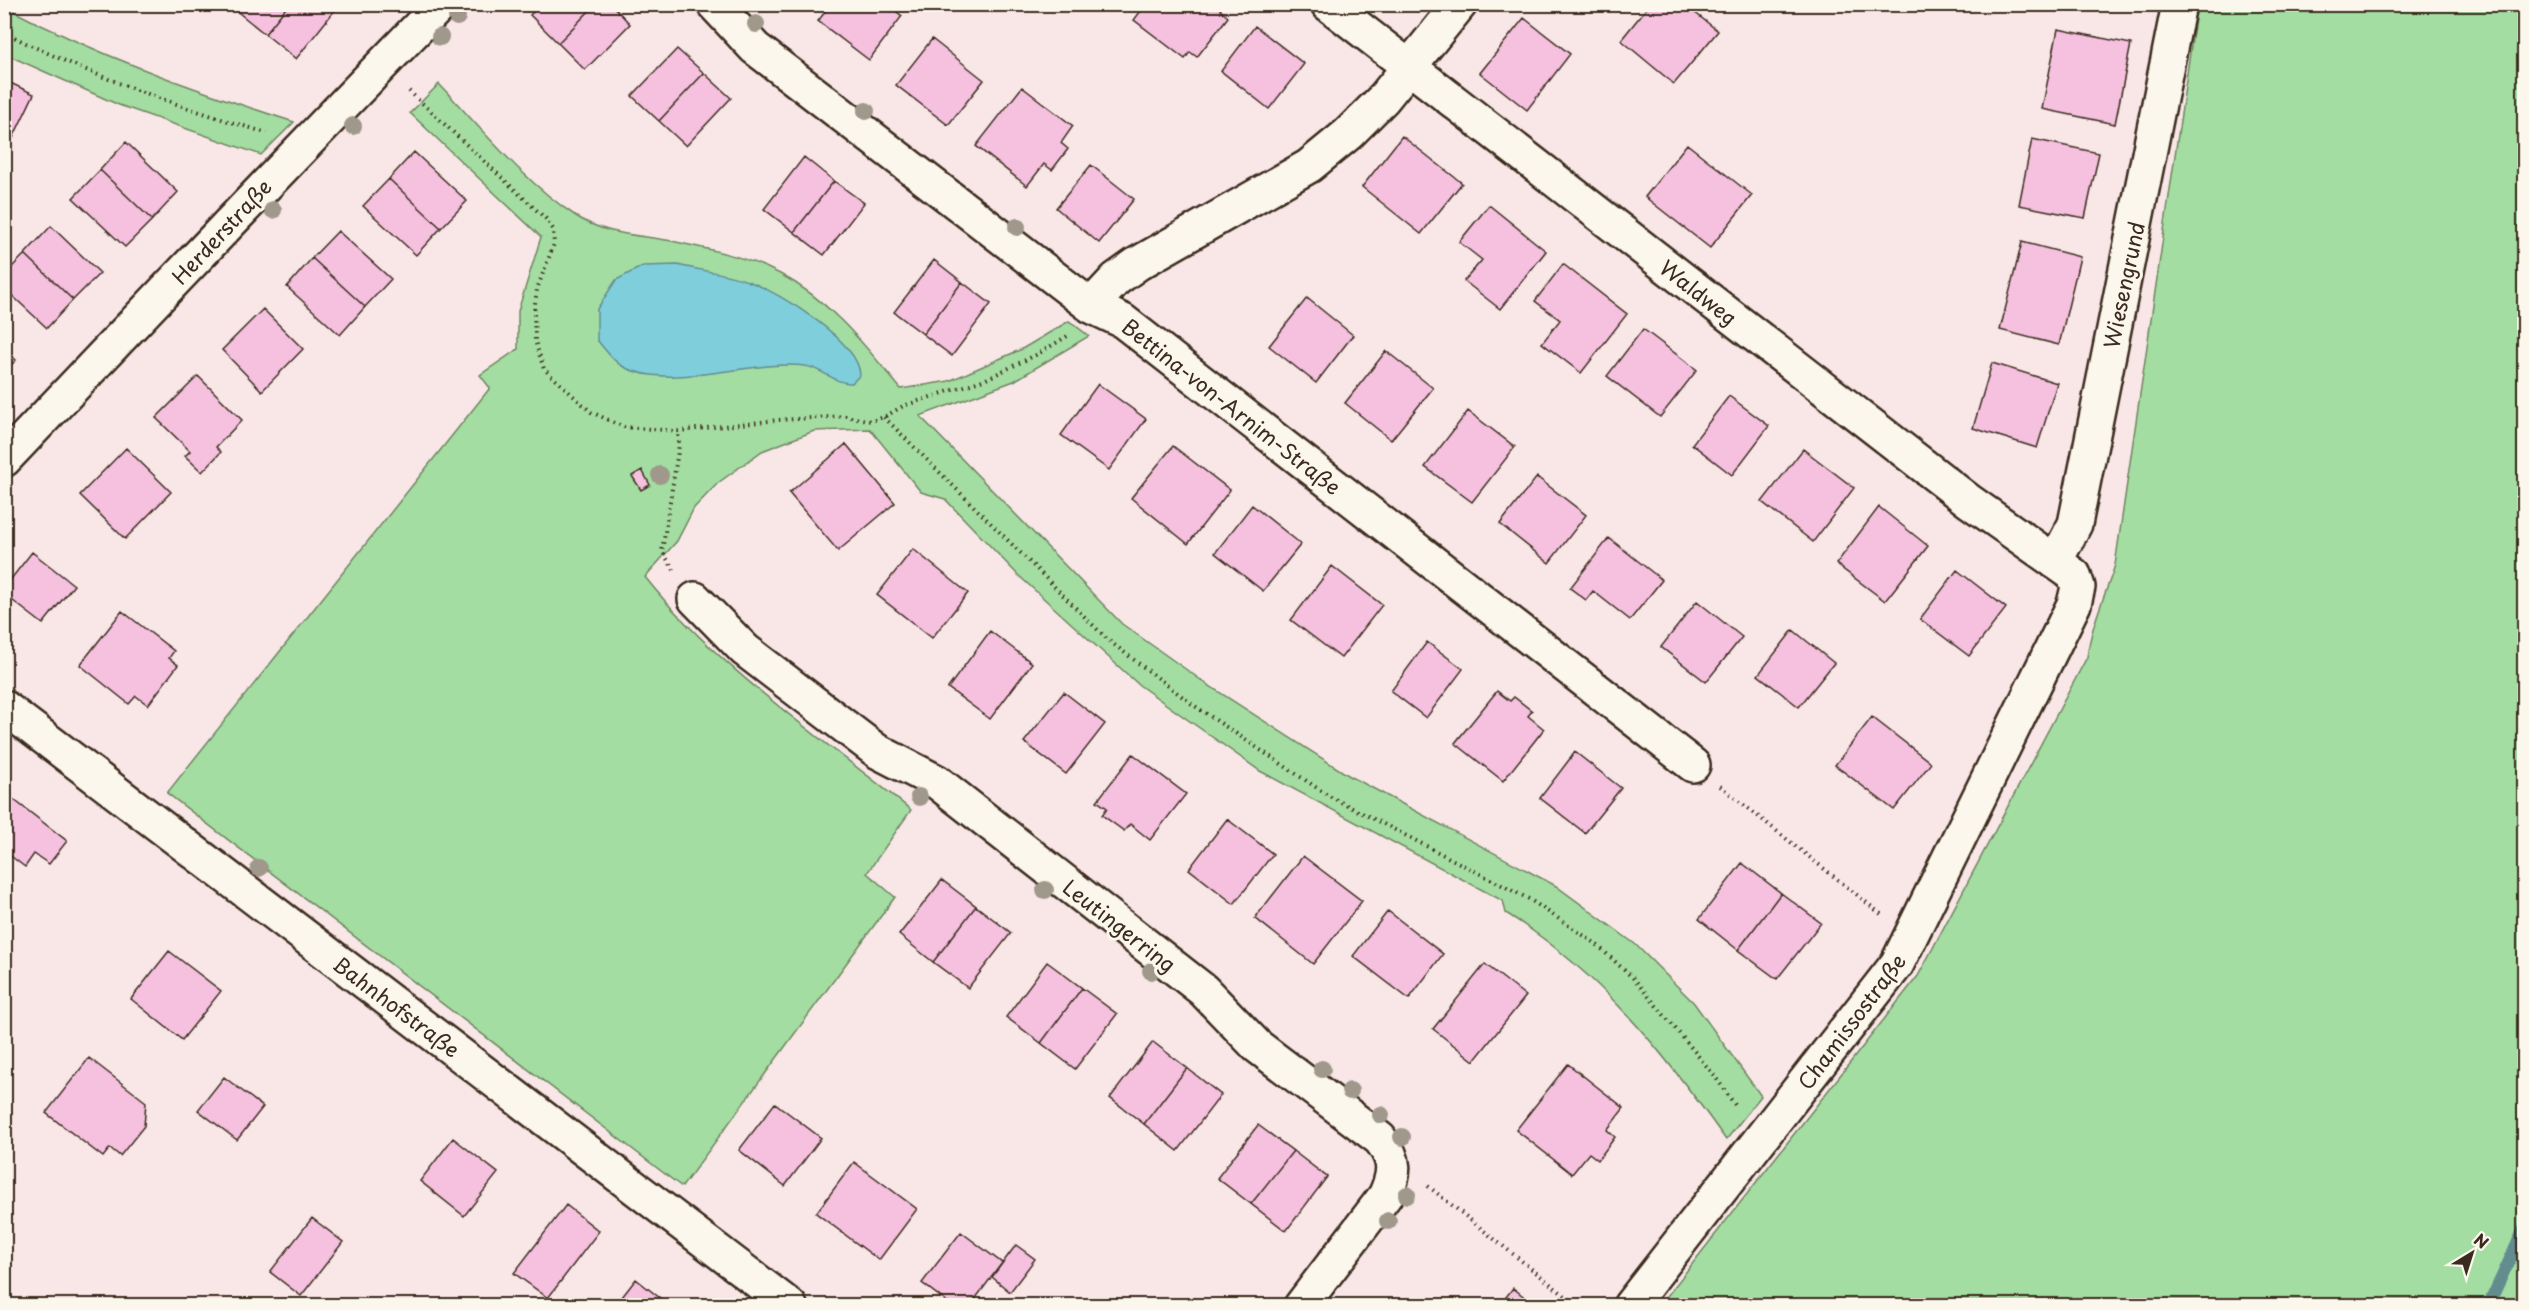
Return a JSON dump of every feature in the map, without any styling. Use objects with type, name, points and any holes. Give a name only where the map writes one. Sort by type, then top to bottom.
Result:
[{"type":"street","name":"Bettina-von-Arnim-Straße","points":[[714,4],[755,48],[1091,306],[1123,321],[1693,765]]},
{"type":"street","name":"Waldweg","points":[[1328,4],[1960,494],[2065,569]]},
{"type":"street","points":[[1091,306],[1116,279],[1137,264],[1309,166],[1348,134],[1409,68],[1460,4]]},
{"type":"street","name":"Wiesengrund","points":[[2065,569],[2179,4]]},
{"type":"street","name":"Herderstraße","points":[[4,460],[306,142],[383,67],[434,6]]},
{"type":"street","name":"Chamissostraße","points":[[1630,1305],[1887,979],[1911,938],[2074,604],[2078,587],[2065,569]]},
{"type":"street","name":"Leutingerring","points":[[695,599],[754,658],[877,751],[937,782],[1203,990],[1257,1046],[1380,1139],[1391,1153],[1395,1168]]},
{"type":"street","name":"Bahnhofstraße","points":[[4,707],[790,1305]]},
{"type":"street","points":[[1300,1305],[1385,1196],[1393,1179],[1395,1168]]},
{"type":"path","points":[[4,32],[98,74],[183,108],[286,139],[306,142]]},
{"type":"path","points":[[409,91],[546,219],[553,229],[554,244],[537,289],[534,311],[535,341],[544,369],[591,412],[624,427],[678,431],[778,420],[846,416],[871,421],[884,417],[903,406],[986,379],[1038,354],[1074,332],[1091,306]]},
{"type":"path","points":[[884,417],[1108,640],[1192,704],[1329,796],[1528,899],[1595,943],[1635,980],[1714,1075],[1760,1141]]},
{"type":"path","points":[[678,431],[679,445],[662,551],[695,599]]},
{"type":"path","points":[[1693,765],[1911,938]]},
{"type":"path","points":[[1395,1168],[1411,1172],[1578,1305]]},
{"type":"green space","points":[[2197,5],[2524,5],[2524,1305],[1660,1305],[1918,976],[2087,657],[2095,622],[2115,565]]},
{"type":"green space","points":[[5,7],[75,41],[146,70],[294,122],[261,155],[119,105],[5,54]]},
{"type":"green space","points":[[439,84],[521,172],[576,216],[600,228],[730,255],[780,274],[815,297],[846,325],[901,389],[949,381],[1022,349],[1069,321],[1089,336],[1014,381],[920,416],[1122,624],[1208,685],[1348,775],[1556,886],[1635,944],[1694,1003],[1761,1096],[1726,1140],[1678,1075],[1627,1015],[1571,960],[1506,913],[1503,901],[1260,771],[1139,685],[1018,575],[945,499],[921,492],[870,429],[814,431],[762,451],[718,483],[694,508],[677,541],[645,577],[673,610],[737,671],[911,810],[867,873],[895,897],[682,1187],[167,793],[490,388],[480,375],[518,349],[518,311],[541,237],[410,113]]},
{"type":"water","points":[[678,265],[742,279],[780,296],[833,334],[847,348],[856,362],[860,375],[852,383],[846,383],[805,366],[784,365],[686,376],[662,376],[641,373],[622,366],[597,340],[597,309],[616,280],[643,266]]},
{"type":"building","points":[[238,4],[289,4],[265,34],[234,9]]},
{"type":"building","points":[[289,4],[339,5],[296,59],[265,34]]},
{"type":"building","points":[[541,4],[596,4],[558,43],[530,15]]},
{"type":"building","points":[[596,4],[611,4],[630,24],[585,70],[558,43]]},
{"type":"building","points":[[831,4],[887,4],[902,16],[869,60],[818,21]]},
{"type":"building","points":[[1146,4],[1225,4],[1220,10],[1228,17],[1197,57],[1190,52],[1185,59],[1134,20]]},
{"type":"building","points":[[1650,4],[1684,4],[1718,31],[1674,84],[1621,40]]},
{"type":"building","points":[[1524,18],[1570,54],[1527,110],[1480,73]]},
{"type":"building","points":[[1255,26],[1304,64],[1269,109],[1221,71]]},
{"type":"building","points":[[2058,29],[2131,44],[2115,124],[2042,109]]},
{"type":"building","points":[[932,39],[984,80],[948,125],[896,85]]},
{"type":"building","points":[[677,49],[704,73],[659,121],[632,96]]},
{"type":"building","points":[[704,73],[731,98],[686,146],[659,121]]},
{"type":"building","points":[[4,80],[34,94],[12,140],[4,137]]},
{"type":"building","points":[[1022,87],[1073,126],[1061,143],[1068,149],[1052,170],[1044,164],[1027,186],[976,146]]},
{"type":"building","points":[[1402,136],[1462,183],[1421,234],[1362,187]]},
{"type":"building","points":[[2032,139],[2099,153],[2085,218],[2019,205]]},
{"type":"building","points":[[126,142],[178,192],[152,220],[100,170]]},
{"type":"building","points":[[1687,144],[1752,195],[1710,248],[1645,197]]},
{"type":"building","points":[[414,152],[467,201],[441,228],[389,179]]},
{"type":"building","points":[[804,157],[834,181],[794,232],[764,209]]},
{"type":"building","points":[[1091,165],[1134,199],[1099,243],[1056,208]]},
{"type":"building","points":[[100,170],[152,220],[125,247],[73,198]]},
{"type":"building","points":[[389,179],[441,228],[416,255],[363,206]]},
{"type":"building","points":[[834,181],[864,203],[824,255],[794,232]]},
{"type":"building","points":[[1489,205],[1546,251],[1500,309],[1464,281],[1482,260],[1459,242]]},
{"type":"building","points":[[51,226],[100,273],[73,300],[25,254]]},
{"type":"building","points":[[338,231],[391,279],[365,307],[312,258]]},
{"type":"building","points":[[2022,242],[2080,257],[2059,345],[2000,330]]},
{"type":"building","points":[[25,254],[73,300],[47,328],[4,288],[4,275]]},
{"type":"building","points":[[312,258],[365,307],[340,335],[287,287]]},
{"type":"building","points":[[934,260],[962,282],[923,334],[894,312]]},
{"type":"building","points":[[1563,264],[1627,314],[1581,373],[1542,343],[1560,320],[1535,301]]},
{"type":"building","points":[[962,282],[991,304],[952,356],[923,334]]},
{"type":"building","points":[[1307,298],[1353,335],[1316,383],[1269,346]]},
{"type":"building","points":[[263,309],[303,349],[262,391],[222,350]]},
{"type":"building","points":[[1643,329],[1697,370],[1660,417],[1607,376]]},
{"type":"building","points":[[4,349],[16,360],[4,372]]},
{"type":"building","points":[[1386,351],[1433,388],[1391,440],[1345,403]]},
{"type":"building","points":[[1992,363],[2057,383],[2037,448],[1973,428]]},
{"type":"building","points":[[198,376],[242,420],[216,447],[221,452],[202,472],[185,456],[190,451],[156,418]]},
{"type":"building","points":[[1098,384],[1146,419],[1109,470],[1061,435]]},
{"type":"building","points":[[1729,396],[1769,426],[1732,475],[1692,444]]},
{"type":"building","points":[[1468,411],[1515,447],[1472,502],[1425,467]]},
{"type":"building","points":[[846,444],[895,503],[838,551],[789,493]]},
{"type":"building","points":[[1173,446],[1230,490],[1188,544],[1131,498]]},
{"type":"building","points":[[126,448],[171,492],[125,539],[80,495]]},
{"type":"building","points":[[1803,449],[1854,488],[1813,542],[1762,502]]},
{"type":"building","points":[[642,470],[650,485],[641,490],[632,476]]},
{"type":"building","points":[[1537,477],[1586,515],[1549,563],[1500,524]]},
{"type":"building","points":[[1252,505],[1301,544],[1263,591],[1215,553]]},
{"type":"building","points":[[1879,507],[1928,546],[1885,601],[1836,564]]},
{"type":"building","points":[[1609,538],[1662,580],[1630,620],[1593,591],[1586,600],[1570,588]]},
{"type":"building","points":[[913,549],[968,593],[932,638],[877,595]]},
{"type":"building","points":[[32,552],[74,585],[43,624],[4,594],[4,588]]},
{"type":"building","points":[[1332,566],[1382,605],[1341,658],[1291,620]]},
{"type":"building","points":[[1957,570],[2006,608],[1969,656],[1920,619]]},
{"type":"building","points":[[1697,601],[1742,637],[1706,682],[1661,647]]},
{"type":"building","points":[[122,611],[174,651],[169,658],[178,665],[148,705],[136,696],[129,704],[80,665]]},
{"type":"building","points":[[1793,630],[1834,663],[1799,707],[1758,675]]},
{"type":"building","points":[[990,631],[1032,663],[990,719],[948,688]]},
{"type":"building","points":[[1427,642],[1463,669],[1426,718],[1391,691]]},
{"type":"building","points":[[1497,691],[1510,701],[1514,697],[1532,711],[1528,716],[1544,729],[1503,781],[1455,743]]},
{"type":"building","points":[[1064,692],[1105,724],[1066,774],[1024,742]]},
{"type":"building","points":[[1872,717],[1931,763],[1894,810],[1835,765]]},
{"type":"building","points":[[1575,752],[1621,788],[1585,833],[1540,798]]},
{"type":"building","points":[[1133,754],[1186,794],[1150,840],[1130,824],[1124,831],[1102,815],[1107,808],[1097,801]]},
{"type":"building","points":[[9,796],[67,841],[49,864],[34,854],[25,867],[4,851],[4,801]]},
{"type":"building","points":[[1227,819],[1273,854],[1234,904],[1189,869]]},
{"type":"building","points":[[1303,856],[1362,901],[1313,964],[1255,918]]},
{"type":"building","points":[[1742,863],[1781,893],[1738,950],[1699,919]]},
{"type":"building","points":[[942,880],[976,906],[933,962],[899,935]]},
{"type":"building","points":[[1781,893],[1821,923],[1777,979],[1738,950]]},
{"type":"building","points":[[976,906],[1011,933],[968,988],[933,962]]},
{"type":"building","points":[[1388,911],[1443,954],[1409,999],[1353,956]]},
{"type":"building","points":[[169,951],[221,991],[182,1040],[131,999]]},
{"type":"building","points":[[1047,962],[1082,988],[1041,1043],[1006,1017]]},
{"type":"building","points":[[1485,964],[1526,996],[1474,1061],[1433,1029]]},
{"type":"building","points":[[1082,988],[1117,1014],[1075,1069],[1041,1043]]},
{"type":"building","points":[[1153,1042],[1187,1068],[1144,1124],[1110,1098]]},
{"type":"building","points":[[89,1058],[146,1102],[144,1126],[120,1156],[110,1148],[103,1157],[46,1113]]},
{"type":"building","points":[[1568,1064],[1624,1108],[1607,1130],[1615,1137],[1598,1160],[1589,1153],[1572,1174],[1516,1130]]},
{"type":"building","points":[[1187,1068],[1221,1095],[1178,1151],[1144,1124]]},
{"type":"building","points":[[224,1077],[263,1107],[237,1140],[198,1110]]},
{"type":"building","points":[[775,1103],[821,1138],[785,1186],[739,1150]]},
{"type":"building","points":[[1258,1125],[1293,1151],[1251,1204],[1217,1178]]},
{"type":"building","points":[[453,1138],[498,1173],[464,1216],[420,1181]]},
{"type":"building","points":[[1293,1151],[1327,1177],[1286,1231],[1251,1204]]},
{"type":"building","points":[[854,1162],[917,1209],[879,1260],[816,1213]]},
{"type":"building","points":[[566,1205],[599,1231],[548,1298],[514,1273]]},
{"type":"building","points":[[312,1218],[343,1242],[301,1296],[270,1272]]},
{"type":"building","points":[[961,1232],[1002,1263],[970,1306],[952,1306],[922,1283]]},
{"type":"building","points":[[1016,1245],[1035,1259],[1010,1292],[992,1277]]},
{"type":"building","points":[[636,1279],[670,1306],[615,1306]]},
{"type":"building","points":[[1513,1288],[1536,1306],[1499,1306]]},
{"type":"waterway","points":[[2488,1306],[2524,1229]]}]
